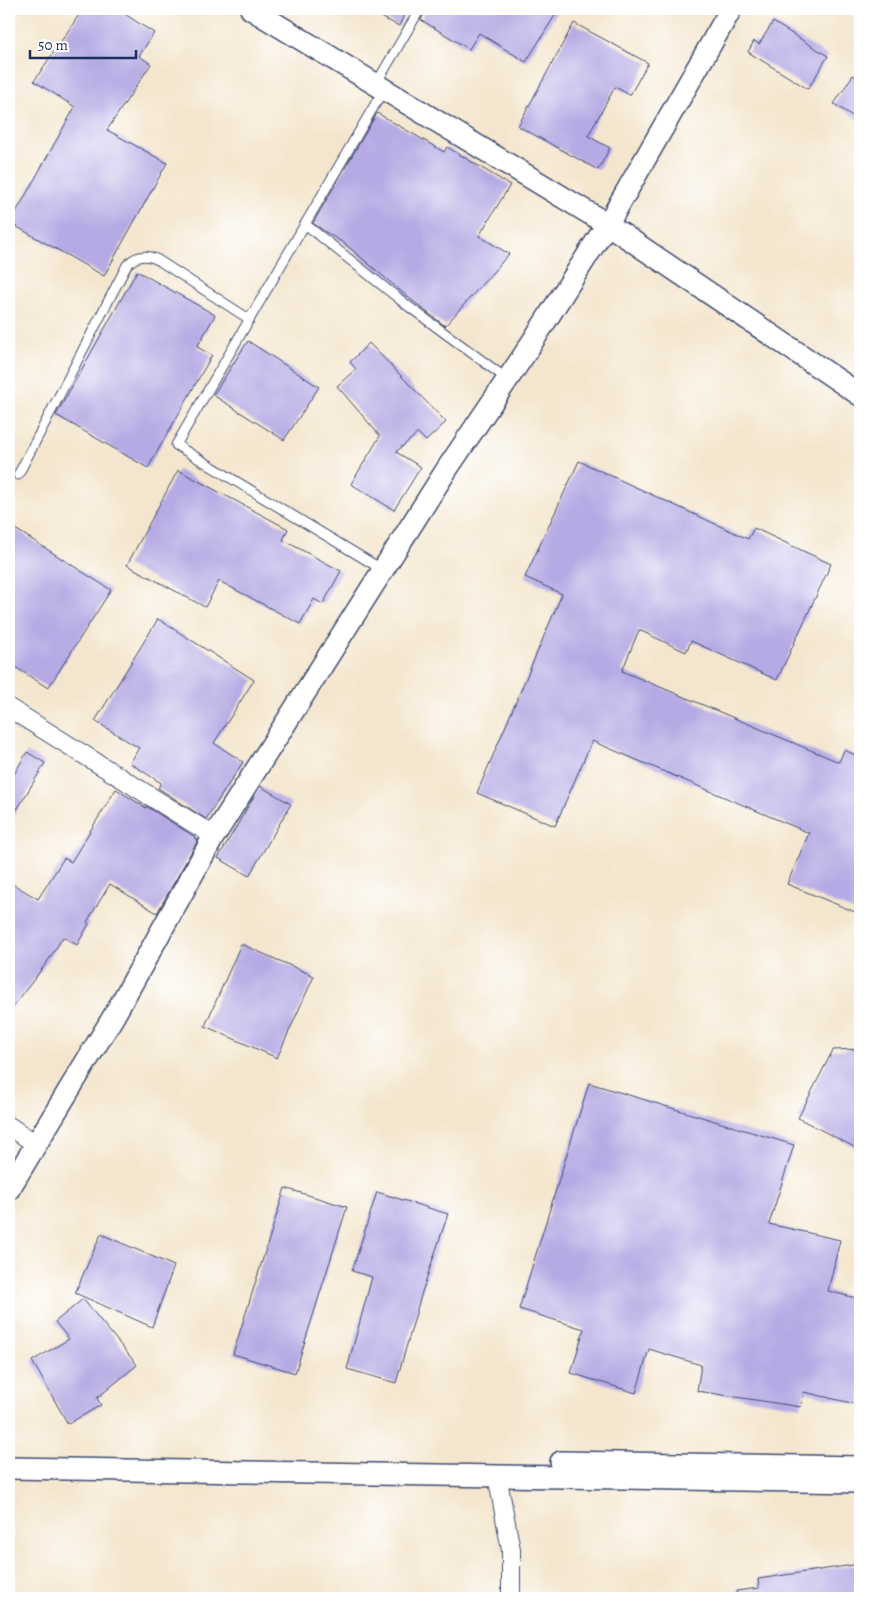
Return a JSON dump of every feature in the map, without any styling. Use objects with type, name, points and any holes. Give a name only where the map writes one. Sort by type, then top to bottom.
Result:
[{"type":"street","points":[[251,9],[607,224],[860,395]]},
{"type":"street","points":[[9,1189],[115,1014],[214,836],[447,469],[508,379],[607,224],[731,9]]},
{"type":"street","points":[[9,708],[214,836]]},
{"type":"street","points":[[9,1126],[36,1144]]},
{"type":"street","points":[[9,1455],[632,1462],[860,1467]]},
{"type":"street","points":[[9,1468],[860,1482]]},
{"type":"street","points":[[497,1475],[511,1550],[511,1598]]},
{"type":"lane","points":[[383,570],[176,445],[305,224],[420,9]]},
{"type":"lane","points":[[305,224],[415,311],[508,379]]},
{"type":"lane","points":[[18,475],[128,266],[134,259],[145,256],[158,260],[249,319]]},
{"type":"building","points":[[83,9],[117,9],[154,33],[139,56],[151,64],[107,130],[167,163],[104,276],[10,223],[75,107],[34,81]]},
{"type":"building","points":[[365,9],[413,9],[410,14],[406,11],[399,26]]},
{"type":"building","points":[[426,9],[559,9],[526,62],[479,33],[469,49],[421,20]]},
{"type":"building","points":[[773,22],[828,56],[808,89],[748,52],[754,41],[759,44]]},
{"type":"building","points":[[574,23],[648,63],[630,95],[615,87],[588,136],[610,148],[598,170],[518,126]]},
{"type":"building","points":[[853,75],[860,80],[860,121],[834,104]]},
{"type":"building","points":[[377,113],[444,152],[447,147],[510,185],[479,236],[509,254],[445,326],[345,244],[313,223]]},
{"type":"building","points":[[137,271],[215,315],[197,347],[212,355],[148,468],[56,415]]},
{"type":"building","points":[[248,341],[319,387],[284,440],[213,395]]},
{"type":"building","points":[[369,343],[446,422],[426,441],[418,433],[396,452],[421,467],[394,510],[351,484],[380,436],[337,386],[356,369],[350,362]]},
{"type":"building","points":[[579,461],[748,539],[754,528],[831,564],[777,680],[691,641],[686,652],[639,630],[622,671],[839,762],[844,750],[860,757],[860,914],[787,884],[809,833],[592,741],[555,826],[477,793],[562,594],[525,577]]},
{"type":"building","points":[[178,470],[288,529],[283,540],[341,571],[323,604],[314,599],[300,624],[219,581],[205,607],[127,565]]},
{"type":"building","points":[[9,525],[111,590],[48,688],[9,663]]},
{"type":"building","points":[[158,619],[254,680],[214,743],[243,762],[206,819],[158,788],[161,783],[130,763],[139,748],[95,721]]},
{"type":"building","points":[[27,752],[45,763],[9,823],[9,773],[13,776]]},
{"type":"building","points":[[260,786],[291,804],[249,876],[218,858]]},
{"type":"building","points":[[116,789],[198,840],[157,913],[110,884],[87,922],[89,924],[77,945],[63,937],[48,961],[9,1012],[9,882],[38,899],[64,858],[71,862]]},
{"type":"building","points":[[241,944],[314,976],[277,1058],[205,1026]]},
{"type":"building","points":[[860,1049],[860,1150],[798,1118],[833,1050]]},
{"type":"building","points":[[589,1083],[794,1145],[769,1224],[840,1240],[828,1291],[860,1299],[860,1405],[804,1392],[801,1407],[697,1391],[701,1365],[649,1349],[636,1393],[571,1373],[584,1329],[519,1309]]},
{"type":"building","points":[[285,1188],[347,1207],[295,1373],[233,1354]]},
{"type":"building","points":[[377,1192],[448,1214],[422,1292],[396,1383],[347,1369],[372,1277],[352,1271]]},
{"type":"building","points":[[101,1234],[174,1266],[152,1327],[75,1293]]},
{"type":"building","points":[[83,1299],[137,1365],[97,1398],[101,1405],[68,1424],[32,1361],[69,1339],[55,1322]]},
{"type":"building","points":[[860,1564],[860,1598],[737,1598],[736,1591],[759,1588],[758,1579]]}]
